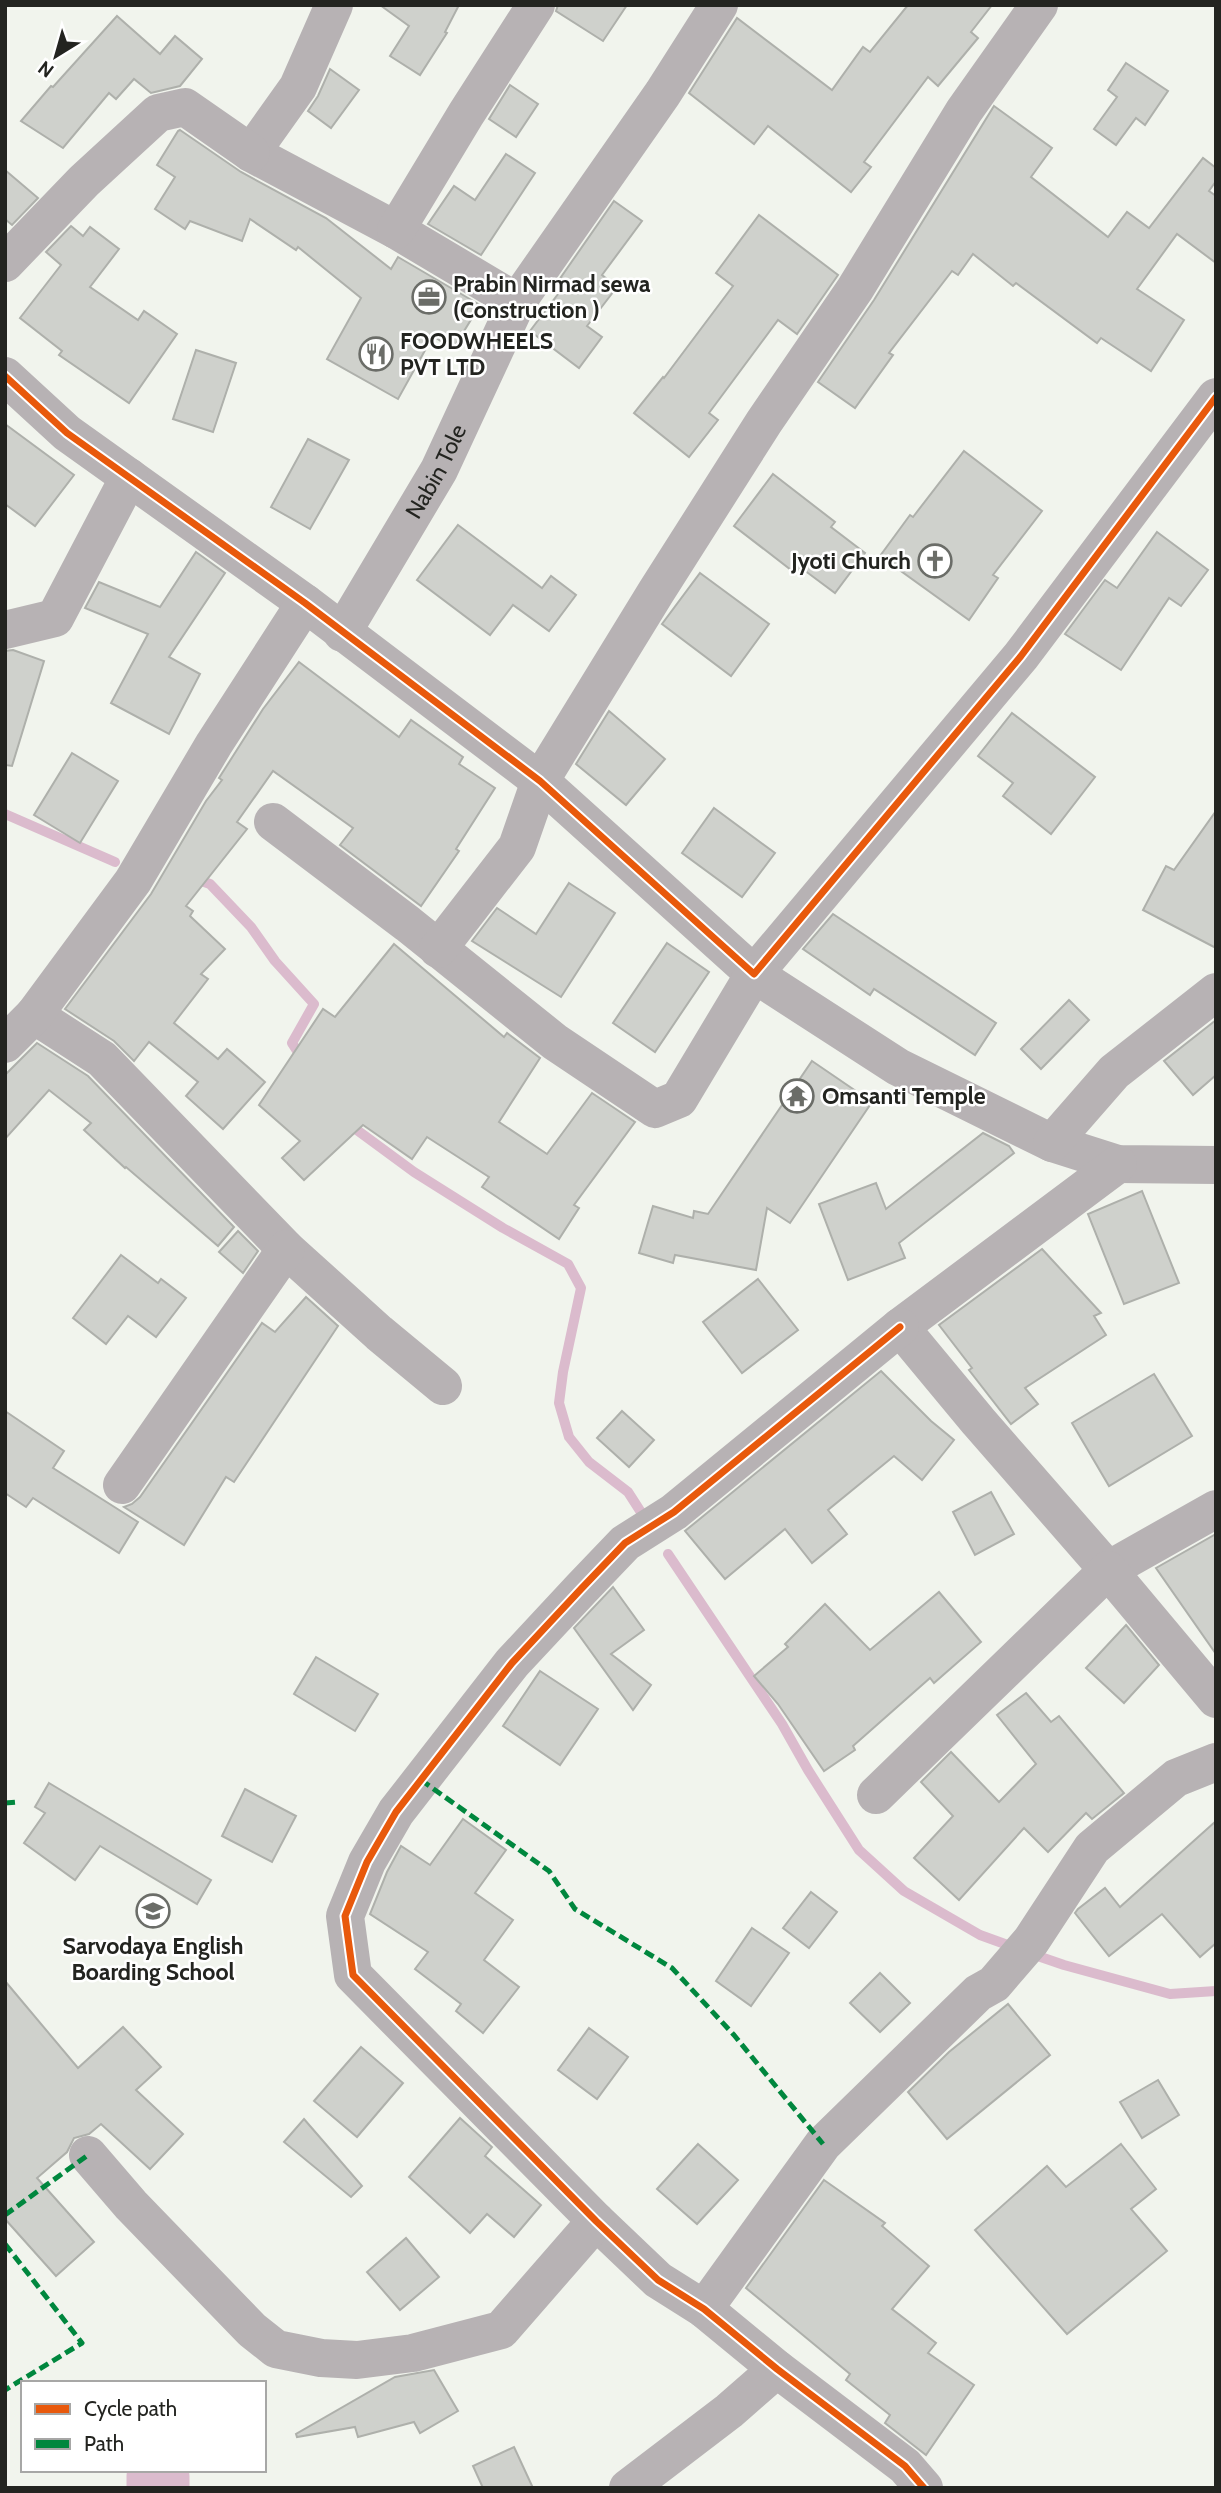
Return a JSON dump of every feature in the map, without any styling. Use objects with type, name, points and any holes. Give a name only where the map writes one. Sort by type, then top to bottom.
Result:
[{"type":"street","points":[[251,153],[298,87],[334,5]]},
{"type":"street","points":[[396,230],[536,5]]},
{"type":"street","name":"Nabin Tole","points":[[342,633],[439,470],[517,302],[663,93],[719,5]]},
{"type":"street","points":[[438,949],[517,847],[540,781],[764,422],[855,289],[964,111],[1039,5]]},
{"type":"street","points":[[5,263],[84,181],[158,113],[185,107],[251,153],[396,230],[517,302]]},
{"type":"street","points":[[5,376],[67,433],[305,603],[540,781],[754,974],[898,1067],[1052,1143],[1118,1164],[1216,1165]]},
{"type":"street","points":[[273,822],[555,1042],[655,1109],[679,1099],[754,974],[1201,444],[1216,397]]},
{"type":"street","points":[[5,630],[55,618],[129,477]]},
{"type":"street","points":[[5,1044],[34,1015],[133,881],[214,744],[305,603]]},
{"type":"street","points":[[1052,1143],[1114,1072],[1216,992]]},
{"type":"street","points":[[34,1015],[103,1059],[286,1248],[443,1387]]},
{"type":"street","points":[[924,2488],[905,2466],[777,2369],[704,2309],[658,2280],[596,2221],[353,1975],[345,1916],[367,1862],[396,1812],[512,1663],[625,1543],[674,1512],[900,1327],[1118,1164]]},
{"type":"street","points":[[122,1485],[286,1248]]},
{"type":"street","points":[[900,1327],[1216,1699]]},
{"type":"street","points":[[876,1796],[1108,1570],[1216,1509]]},
{"type":"street","points":[[704,2309],[823,2144],[978,1993],[994,1984],[1031,1941],[1092,1848],[1176,1778],[1216,1762]]},
{"type":"street","points":[[88,2155],[131,2205],[252,2330],[276,2349],[321,2358],[358,2360],[413,2353],[500,2330],[596,2221]]},
{"type":"street","points":[[628,2488],[729,2411],[777,2369]]},
{"type":"building","points":[[380,5],[459,5],[445,32],[447,33],[420,75],[390,56],[409,26]]},
{"type":"building","points":[[558,5],[627,5],[603,41],[556,11]]},
{"type":"building","points":[[908,5],[992,5],[971,32],[978,38],[938,86],[928,77],[864,162],[871,167],[851,192],[768,126],[754,144],[689,93],[737,18],[832,90],[863,47],[870,52]]},
{"type":"building","points":[[117,16],[160,54],[175,36],[202,59],[180,86],[151,93],[134,79],[116,99],[109,93],[63,148],[21,121]]},
{"type":"building","points":[[1126,63],[1168,91],[1145,125],[1136,118],[1116,145],[1094,129],[1117,97],[1108,90]]},
{"type":"building","points":[[330,69],[359,90],[331,128],[308,111]]},
{"type":"building","points":[[510,85],[538,104],[516,137],[489,119]]},
{"type":"building","points":[[994,106],[1052,148],[1031,177],[1108,237],[1127,212],[1149,228],[1203,158],[1216,168],[1216,181],[1209,191],[1216,196],[1216,263],[1177,234],[1137,289],[1184,320],[1151,371],[1101,338],[1097,343],[1016,283],[1013,286],[973,254],[958,275],[952,271],[889,353],[893,355],[855,408],[818,382],[874,300]]},
{"type":"building","points":[[180,130],[241,172],[326,218],[391,269],[398,257],[480,305],[453,349],[433,336],[398,399],[327,359],[361,298],[298,247],[296,250],[250,219],[242,241],[190,221],[185,229],[155,209],[175,177],[157,165]]},
{"type":"building","points":[[506,154],[535,173],[481,255],[428,224],[454,186],[475,200]]},
{"type":"building","points":[[5,170],[38,198],[12,225],[5,219]]},
{"type":"building","points":[[614,201],[642,221],[602,275],[617,287],[587,326],[602,337],[579,368],[530,331],[558,294],[552,290]]},
{"type":"building","points":[[759,215],[838,275],[797,334],[778,320],[709,413],[718,420],[689,457],[634,413],[664,378],[733,286],[716,273]]},
{"type":"building","points":[[71,226],[83,236],[90,227],[119,249],[90,287],[138,320],[144,311],[177,334],[129,403],[59,355],[62,351],[20,318],[61,265],[46,252]]},
{"type":"building","points":[[196,350],[236,363],[213,432],[173,419]]},
{"type":"building","points":[[5,424],[74,475],[35,526],[5,504]]},
{"type":"building","points":[[308,439],[349,460],[310,529],[271,507]]},
{"type":"building","points":[[964,451],[1042,511],[993,575],[998,578],[969,620],[880,556],[910,515],[913,517]]},
{"type":"building","points":[[773,474],[835,522],[831,527],[865,553],[835,593],[800,567],[795,573],[734,526]]},
{"type":"building","points":[[458,525],[542,588],[551,576],[576,595],[549,631],[513,605],[490,635],[417,580]]},
{"type":"building","points":[[1157,532],[1208,570],[1181,606],[1169,598],[1121,670],[1065,634],[1105,580],[1117,588]]},
{"type":"building","points":[[196,552],[225,573],[169,657],[200,674],[169,734],[111,703],[148,634],[85,608],[99,582],[160,607]]},
{"type":"building","points":[[700,573],[769,624],[731,676],[662,624]]},
{"type":"building","points":[[13,650],[44,661],[12,766],[5,765],[5,651]]},
{"type":"building","points":[[299,662],[399,737],[411,720],[463,757],[459,764],[495,788],[456,849],[459,851],[421,906],[340,845],[353,828],[273,771],[237,822],[247,829],[186,906],[193,911],[190,916],[225,949],[201,974],[208,979],[174,1023],[218,1059],[227,1049],[265,1082],[223,1129],[186,1096],[198,1082],[149,1042],[134,1061],[114,1041],[65,1009],[151,894],[206,801],[222,780],[219,778],[233,756],[263,709]]},
{"type":"building","points":[[609,711],[665,759],[626,805],[576,764]]},
{"type":"building","points":[[1012,713],[1095,777],[1051,834],[1003,796],[1013,783],[978,756]]},
{"type":"building","points":[[72,753],[118,781],[80,843],[34,815]]},
{"type":"building","points":[[714,808],[775,853],[742,897],[682,853]]},
{"type":"building","points":[[1216,811],[1216,948],[1143,910],[1166,866],[1174,870]]},
{"type":"building","points":[[569,883],[615,913],[561,997],[472,941],[497,908],[536,934]]},
{"type":"building","points":[[833,914],[996,1023],[975,1055],[874,989],[870,995],[803,949]]},
{"type":"building","points":[[667,943],[709,972],[655,1052],[613,1023]]},
{"type":"building","points":[[394,944],[504,1037],[507,1033],[540,1058],[499,1122],[547,1154],[592,1093],[635,1122],[574,1205],[579,1208],[559,1239],[482,1187],[489,1177],[427,1137],[412,1159],[363,1125],[304,1180],[282,1158],[300,1141],[259,1105],[323,1009],[335,1017]]},
{"type":"building","points":[[1069,1000],[1089,1020],[1041,1069],[1021,1049]]},
{"type":"building","points":[[1216,1020],[1216,1075],[1193,1095],[1164,1061]]},
{"type":"building","points":[[37,1043],[88,1076],[234,1227],[218,1246],[125,1168],[84,1130],[91,1123],[49,1090],[5,1139],[5,1075]]},
{"type":"building","points":[[812,1061],[872,1102],[790,1223],[767,1208],[756,1270],[675,1255],[673,1263],[639,1253],[653,1206],[693,1218],[694,1211],[708,1214]]},
{"type":"building","points":[[983,1133],[1009,1146],[1014,1153],[899,1243],[905,1258],[848,1280],[819,1204],[876,1183],[886,1209]]},
{"type":"building","points":[[1142,1191],[1179,1283],[1124,1304],[1088,1214]]},
{"type":"building","points":[[238,1231],[258,1251],[243,1273],[219,1252]]},
{"type":"building","points":[[1042,1249],[1101,1313],[1094,1316],[1106,1335],[1025,1388],[1038,1404],[1011,1424],[969,1370],[972,1368],[939,1325]]},
{"type":"building","points":[[121,1255],[158,1283],[161,1279],[186,1298],[156,1337],[128,1316],[106,1344],[73,1318]]},
{"type":"building","points":[[758,1279],[798,1330],[742,1373],[703,1322]]},
{"type":"building","points":[[306,1297],[338,1326],[234,1482],[226,1477],[184,1545],[124,1507],[140,1497],[262,1323],[275,1332]]},
{"type":"building","points":[[881,1371],[954,1440],[922,1480],[894,1456],[828,1510],[847,1534],[812,1563],[785,1529],[725,1579],[685,1531]]},
{"type":"building","points":[[1154,1374],[1192,1436],[1109,1486],[1072,1423]]},
{"type":"building","points":[[5,1411],[64,1451],[53,1468],[138,1522],[119,1553],[33,1498],[26,1507],[5,1493]]},
{"type":"building","points":[[622,1411],[654,1440],[629,1467],[597,1438]]},
{"type":"building","points":[[991,1492],[1014,1534],[975,1555],[953,1512]]},
{"type":"building","points":[[1216,1534],[1216,1654],[1156,1568]]},
{"type":"building","points":[[613,1587],[644,1630],[611,1654],[651,1685],[633,1710],[574,1628]]},
{"type":"building","points":[[939,1592],[981,1642],[934,1683],[930,1678],[853,1746],[855,1750],[824,1771],[778,1704],[754,1676],[788,1647],[785,1644],[825,1604],[870,1650]]},
{"type":"building","points":[[1126,1625],[1159,1665],[1124,1703],[1086,1668]]},
{"type":"building","points":[[316,1657],[378,1694],[355,1731],[294,1694]]},
{"type":"building","points":[[540,1671],[598,1709],[560,1765],[503,1726]]},
{"type":"building","points":[[1026,1693],[1051,1722],[1059,1716],[1124,1793],[1092,1819],[1086,1813],[1048,1852],[1024,1828],[959,1900],[914,1858],[953,1816],[921,1782],[951,1752],[999,1802],[1036,1764],[997,1715]]},
{"type":"building","points":[[49,1783],[211,1880],[197,1904],[100,1846],[75,1880],[24,1843],[45,1813],[35,1807]]},
{"type":"building","points":[[245,1789],[296,1816],[272,1862],[222,1836]]},
{"type":"building","points":[[463,1819],[506,1850],[475,1893],[513,1920],[484,1960],[519,1987],[483,2033],[456,2011],[461,2004],[415,1969],[428,1952],[370,1914],[401,1846],[430,1865]]},
{"type":"building","points":[[1216,1821],[1216,1943],[1200,1957],[1162,1914],[1109,1956],[1075,1913],[1078,1909],[1105,1888],[1120,1907]]},
{"type":"building","points":[[811,1892],[837,1912],[809,1948],[783,1928]]},
{"type":"building","points":[[752,1928],[789,1953],[751,2006],[716,1981]]},
{"type":"building","points":[[880,1973],[910,2003],[880,2032],[850,2003]]},
{"type":"building","points":[[5,1981],[78,2068],[123,2027],[161,2067],[136,2090],[183,2134],[150,2169],[101,2124],[89,2134],[74,2138],[67,2152],[37,2178],[94,2242],[56,2276],[5,2219]]},
{"type":"building","points":[[1008,2004],[1050,2055],[947,2139],[908,2092],[949,2052]]},
{"type":"building","points":[[589,2028],[628,2057],[597,2099],[558,2070]]},
{"type":"building","points":[[361,2047],[403,2083],[357,2137],[314,2101]]},
{"type":"building","points":[[1158,2080],[1179,2115],[1142,2138],[1120,2102]]},
{"type":"building","points":[[460,2118],[492,2147],[485,2156],[541,2205],[514,2237],[487,2214],[470,2233],[409,2177]]},
{"type":"building","points":[[304,2119],[362,2186],[351,2197],[284,2142]]},
{"type":"building","points":[[698,2144],[738,2180],[697,2224],[657,2189]]},
{"type":"building","points":[[1121,2144],[1156,2189],[1131,2209],[1167,2251],[1067,2334],[975,2230],[1047,2166],[1066,2187]]},
{"type":"building","points":[[824,2180],[885,2223],[882,2226],[929,2266],[892,2309],[936,2343],[928,2353],[974,2385],[926,2455],[885,2423],[890,2415],[846,2380],[850,2374],[746,2288]]},
{"type":"building","points":[[406,2238],[439,2277],[400,2310],[367,2272]]},
{"type":"building","points":[[434,2370],[458,2411],[420,2433],[414,2422],[358,2437],[355,2427],[297,2437],[296,2434],[395,2377]]},
{"type":"building","points":[[514,2447],[533,2488],[483,2488],[473,2466]]},
{"type":"waterway","points":[[5,814],[115,862]]},
{"type":"waterway","points":[[193,878],[210,884],[251,927],[275,961],[314,1004],[292,1043],[303,1060]]},
{"type":"waterway","points":[[346,1122],[414,1172],[503,1228],[568,1264],[581,1288],[559,1403],[569,1437],[589,1462],[628,1492],[646,1520]]},
{"type":"waterway","points":[[668,1554],[782,1724],[859,1850],[904,1891],[980,1935],[1016,1948]]},
{"type":"waterway","points":[[1032,1954],[1170,1994],[1216,1991]]},
{"type":"waterway","points":[[158,2476],[158,2488]]},
{"type":"marked path","points":[[421,1780],[549,1871],[575,1909],[672,1968],[734,2035],[823,2144]]},
{"type":"marked path","points":[[5,1803],[17,1802]]},
{"type":"marked path","points":[[5,2215],[88,2155]]},
{"type":"marked path","points":[[5,2244],[82,2343],[5,2390]]},
{"type":"cycle path","points":[[5,376],[67,433],[305,603],[540,781],[754,974],[1021,656],[1216,397]]},
{"type":"cycle path","points":[[900,1327],[674,1512],[625,1543],[581,1589],[512,1663],[396,1812],[367,1862],[345,1916],[353,1975],[596,2221],[658,2280],[704,2309],[777,2369],[905,2466],[924,2488]]},
{"type":"place","name":"Prabin Nirmad sewa (Construction )","points":[[429,297]]},
{"type":"place","name":"FOODWHEELS PVT LTD","points":[[376,354]]},
{"type":"place","name":"Jyoti Church","points":[[935,561]]},
{"type":"place","name":"Omsanti Temple","points":[[797,1096]]},
{"type":"place","name":"Sarvodaya English Boarding School","points":[[153,1911]]}]
